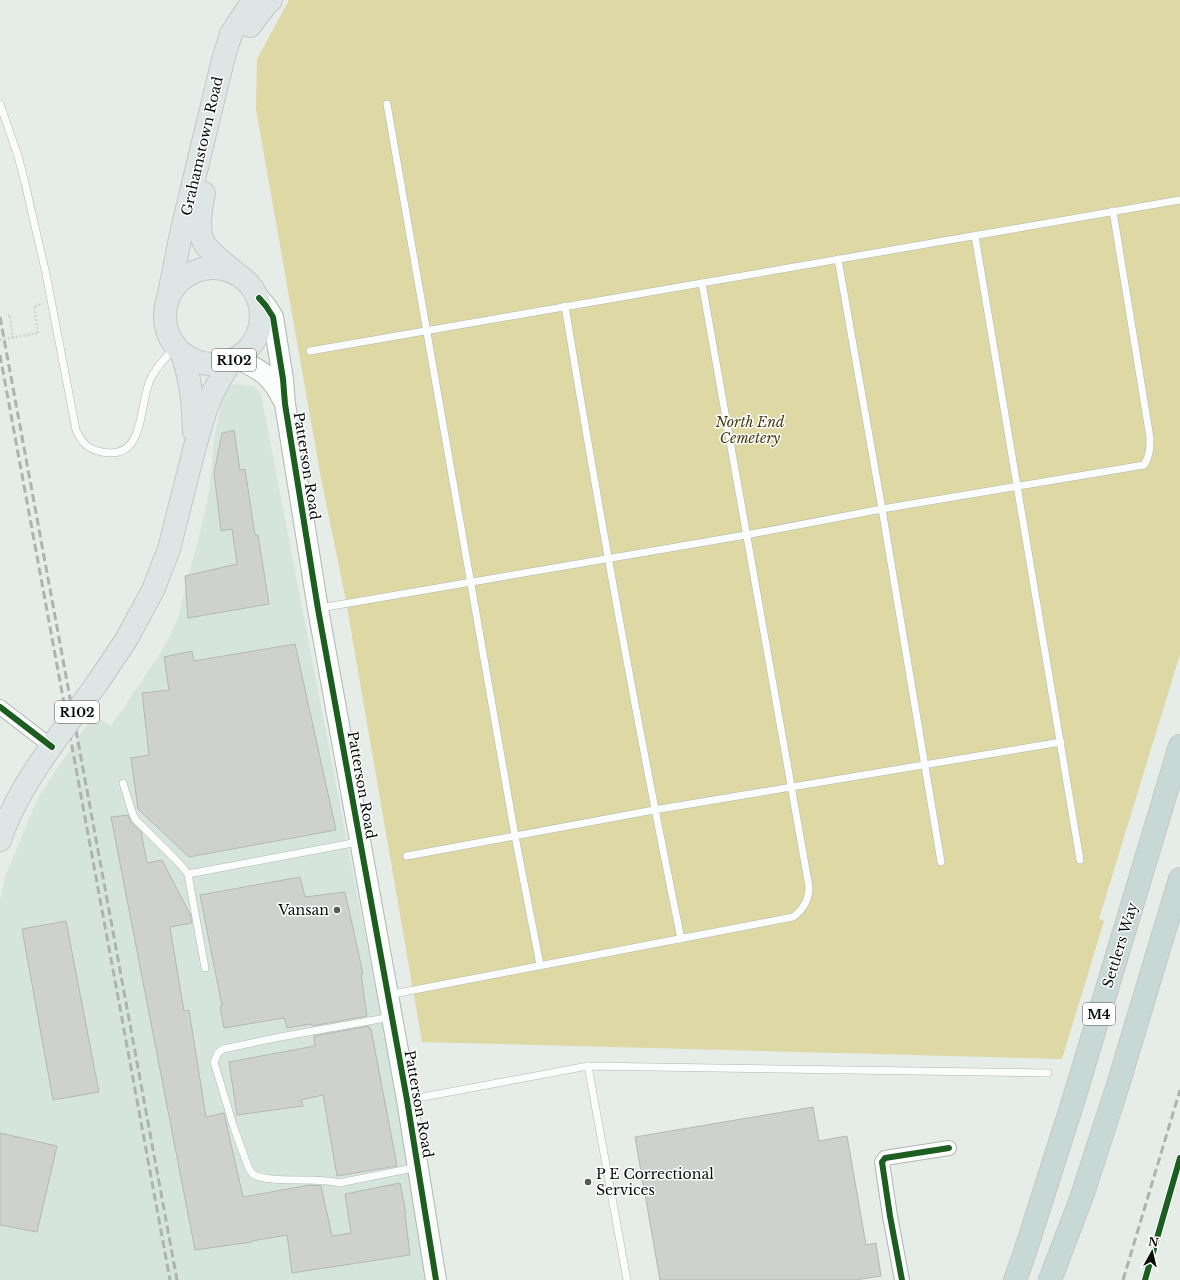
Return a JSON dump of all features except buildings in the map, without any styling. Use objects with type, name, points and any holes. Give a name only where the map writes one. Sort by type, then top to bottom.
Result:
[{"type":"highway","name":"Settlers Way","points":[[1015,1280],[1072,1105],[1180,746]]},
{"type":"highway","name":"M4","points":[[1050,1280],[1082,1196],[1117,1088],[1180,879]]},
{"type":"highway","points":[[1066,1280],[1117,1088]]},
{"type":"main road","name":"Grahamstown Road","points":[[195,446],[192,391],[189,374],[178,350],[167,332],[164,316],[182,229],[223,60],[231,34],[253,0]]},
{"type":"main road","name":"Grahamstown Road","points":[[0,840],[12,810],[23,789],[126,640],[152,590],[169,548],[195,446],[205,412],[214,390],[234,360],[248,350],[256,339],[261,326],[262,312],[259,298],[249,283],[234,272],[205,245],[200,223],[201,210],[233,69],[239,49],[245,33],[255,18],[271,0]]},
{"type":"main road","name":"Grahamstown Road","points":[[168,299],[176,285],[193,272],[214,267],[234,272]]},
{"type":"main road","name":"R102","points":[[178,350],[197,362],[208,364],[234,360]]},
{"type":"street","name":"Patterson Road","points":[[259,298],[273,317],[283,379],[285,404],[318,608],[407,1100],[436,1280]]},
{"type":"street","name":"Patterson Road","points":[[234,360],[261,371],[277,388],[285,404]]},
{"type":"street","points":[[0,707],[54,744]]},
{"type":"street","points":[[902,1280],[882,1162],[885,1158],[949,1148]]},
{"type":"lane","points":[[0,104],[18,156],[46,274],[76,430],[81,442],[90,449],[103,453],[116,453],[124,450],[131,444],[139,428],[145,393],[150,379],[155,370],[178,350]]},
{"type":"lane","points":[[387,104],[428,330],[515,836],[540,965]]},
{"type":"lane","points":[[310,351],[1180,200]]},
{"type":"lane","points":[[318,608],[472,583],[746,535],[882,509],[1144,465],[1148,458],[1150,449],[1150,438],[1113,211]]},
{"type":"lane","points":[[975,236],[1080,860]]},
{"type":"lane","points":[[838,259],[926,766],[941,862]]},
{"type":"lane","points":[[388,995],[793,917],[804,907],[807,900],[809,887],[702,283]]},
{"type":"lane","points":[[565,306],[608,559],[654,810],[681,939]]},
{"type":"lane","points":[[407,856],[654,810],[926,766],[1061,742]]},
{"type":"lane","points":[[123,783],[132,812],[136,819],[188,874],[205,968]]},
{"type":"lane","points":[[188,874],[360,842]]},
{"type":"lane","points":[[392,1017],[223,1049],[218,1053],[214,1062],[234,1128],[249,1169],[253,1174],[276,1179],[328,1180],[339,1182],[418,1167]]},
{"type":"lane","points":[[407,1100],[588,1066],[1048,1073]]},
{"type":"lane","points":[[588,1066],[626,1280]]},
{"type":"path","points":[[0,340],[38,333],[34,306]]},
{"type":"path","points":[[8,316],[10,315],[13,338]]},
{"type":"shaded area","points":[[234,384],[253,386],[261,394],[396,1096],[426,1280],[0,1280],[0,900],[5,877],[36,802],[56,770],[94,715],[111,726],[159,655],[177,621],[197,546],[208,497],[215,434],[224,390]]},
{"type":"green space","name":"North End Cemetery","points":[[289,0],[1180,0],[1180,654],[1099,919],[1104,921],[1062,1059],[422,1042],[346,601],[321,478],[256,109],[257,59]]},
{"type":"railway","points":[[0,317],[177,1280]]},
{"type":"railway","points":[[0,355],[170,1280]]},
{"type":"railway","points":[[1123,1280],[1180,1090]]},
{"type":"cycle path","points":[[259,298],[273,317],[283,379],[285,404],[318,609],[407,1100],[436,1280]]},
{"type":"cycle path","points":[[0,707],[52,747]]},
{"type":"cycle path","points":[[902,1280],[882,1162],[885,1158],[949,1148]]},
{"type":"cycle path","points":[[1145,1280],[1180,1158]]},
{"type":"place","name":"Vansan","points":[[337,910]]},
{"type":"place","name":"P E Correctional Services","points":[[588,1182]]}]
